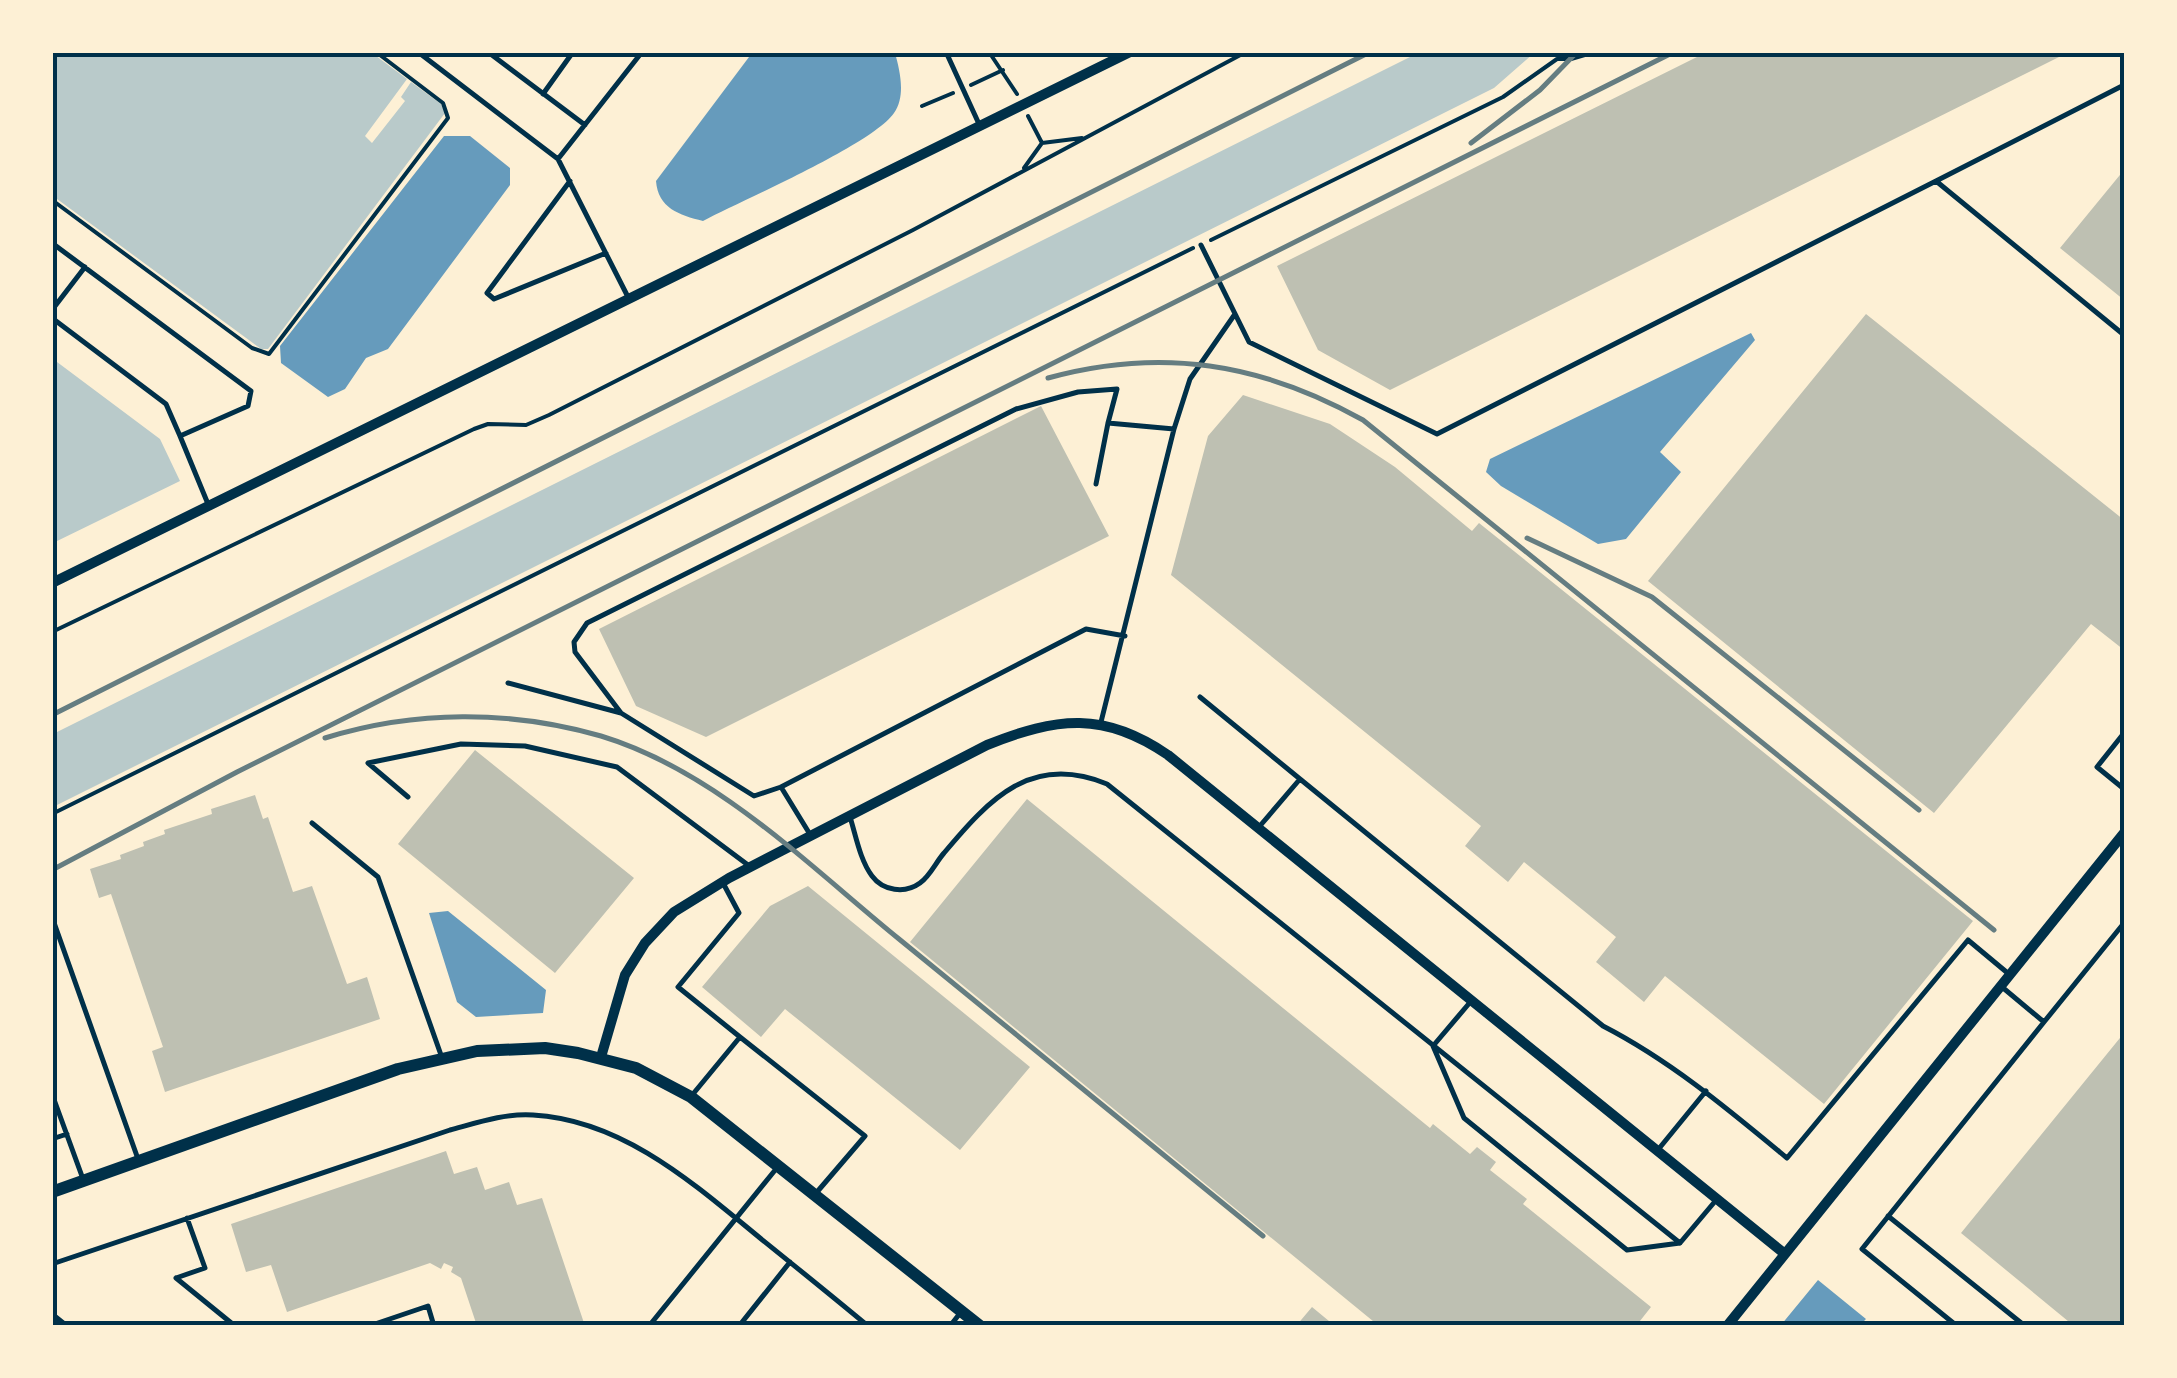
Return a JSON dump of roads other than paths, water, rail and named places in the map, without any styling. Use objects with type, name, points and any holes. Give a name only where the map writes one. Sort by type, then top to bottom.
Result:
[{"type":"street","points":[[52,583],[1130,52]]},
{"type":"street","points":[[602,1057],[618,990],[644,943],[688,902],[751,866],[1006,738],[1055,725],[1101,722],[1168,754],[1785,1254]]},
{"type":"street","points":[[1728,1326],[2124,833]]},
{"type":"street","points":[[52,1192],[341,1088],[442,1058],[512,1048],[545,1048],[602,1057],[636,1068],[691,1096],[980,1326]]},
{"type":"lane","points":[[418,52],[558,159],[628,297]]},
{"type":"lane","points":[[488,52],[584,125]]},
{"type":"lane","points":[[543,94],[574,52]]},
{"type":"lane","points":[[558,159],[642,52]]},
{"type":"lane","points":[[946,52],[979,124]]},
{"type":"lane","points":[[1201,244],[1249,342],[1436,434],[2124,85]]},
{"type":"lane","points":[[1936,181],[2124,335]]},
{"type":"lane","points":[[570,182],[487,293],[494,300],[606,253]]},
{"type":"lane","points":[[52,243],[251,391],[248,406],[180,436]]},
{"type":"lane","points":[[52,310],[85,267]]},
{"type":"lane","points":[[1101,722],[1174,428],[1190,379],[1235,314]]},
{"type":"lane","points":[[52,318],[166,404],[208,504]]},
{"type":"lane","points":[[621,712],[575,652],[574,642],[587,623],[1016,409],[1078,392],[1117,389],[1096,484]]},
{"type":"lane","points":[[1108,423],[1174,428]]},
{"type":"lane","points":[[508,682],[621,712],[754,796],[781,787],[1086,629],[1125,636]]},
{"type":"lane","points":[[1200,697],[1603,1026],[1706,1092],[1787,1158],[1968,940],[2010,975]]},
{"type":"lane","points":[[2124,734],[2097,767],[2124,789]]},
{"type":"lane","points":[[408,797],[368,763],[461,744],[526,746],[617,767],[751,866]]},
{"type":"lane","points":[[849,816],[870,874],[888,888],[910,888],[928,876],[970,822],[1007,790],[1030,777],[1056,772],[1082,774],[1107,784],[1680,1243]]},
{"type":"lane","points":[[1259,828],[1300,779]]},
{"type":"lane","points":[[781,787],[811,836]]},
{"type":"lane","points":[[312,824],[378,876],[442,1058]]},
{"type":"lane","points":[[722,882],[740,912],[678,987],[865,1136],[815,1194]]},
{"type":"lane","points":[[52,917],[140,1162]]},
{"type":"lane","points":[[1957,1326],[1862,1249],[2124,923]]},
{"type":"lane","points":[[2000,987],[2044,1022]]},
{"type":"lane","points":[[1433,1046],[1472,1000]]},
{"type":"lane","points":[[691,1096],[740,1038]]},
{"type":"lane","points":[[1433,1046],[1464,1118],[1628,1250],[1680,1243],[1717,1199]]},
{"type":"lane","points":[[1657,1150],[1706,1092]]},
{"type":"lane","points":[[52,1094],[84,1182]]},
{"type":"lane","points":[[52,1264],[450,1130],[532,1114],[583,1124],[655,1157],[868,1326]]},
{"type":"lane","points":[[52,1139],[67,1134]]},
{"type":"lane","points":[[649,1326],[779,1165]]},
{"type":"lane","points":[[1888,1216],[2025,1326]]},
{"type":"lane","points":[[187,1218],[204,1268],[176,1278],[235,1326]]},
{"type":"lane","points":[[739,1326],[790,1262]]},
{"type":"lane","points":[[370,1326],[428,1306],[434,1326]]},
{"type":"lane","points":[[950,1326],[962,1311]]},
{"type":"lane","points":[[52,1314],[67,1326]]},
{"type":"water","points":[[752,53],[895,53],[901,83],[898,106],[881,126],[806,171],[703,221],[678,213],[665,204],[656,181]]},
{"type":"water","points":[[444,136],[470,136],[510,168],[510,185],[388,349],[366,358],[345,389],[328,397],[281,363],[280,346]]},
{"type":"water","points":[[1751,333],[1755,340],[1660,452],[1681,472],[1626,539],[1598,544],[1501,486],[1486,472],[1490,459]]},
{"type":"water","points":[[448,911],[546,990],[543,1013],[476,1017],[457,1002],[429,913]]},
{"type":"water","points":[[1818,1280],[1866,1319],[1860,1325],[1781,1325]]},
{"type":"railway","points":[[52,715],[1370,52]]},
{"type":"railway","points":[[1471,143],[1540,90],[1577,52]]},
{"type":"railway","points":[[52,870],[237,772],[1674,52]]},
{"type":"railway","points":[[1048,378],[1131,363],[1210,366],[1287,385],[1363,420],[1994,930]]},
{"type":"railway","points":[[1527,538],[1652,597],[1919,810]]},
{"type":"railway","points":[[325,738],[428,718],[532,721],[601,736],[683,772],[795,851],[1263,1236]]}]
